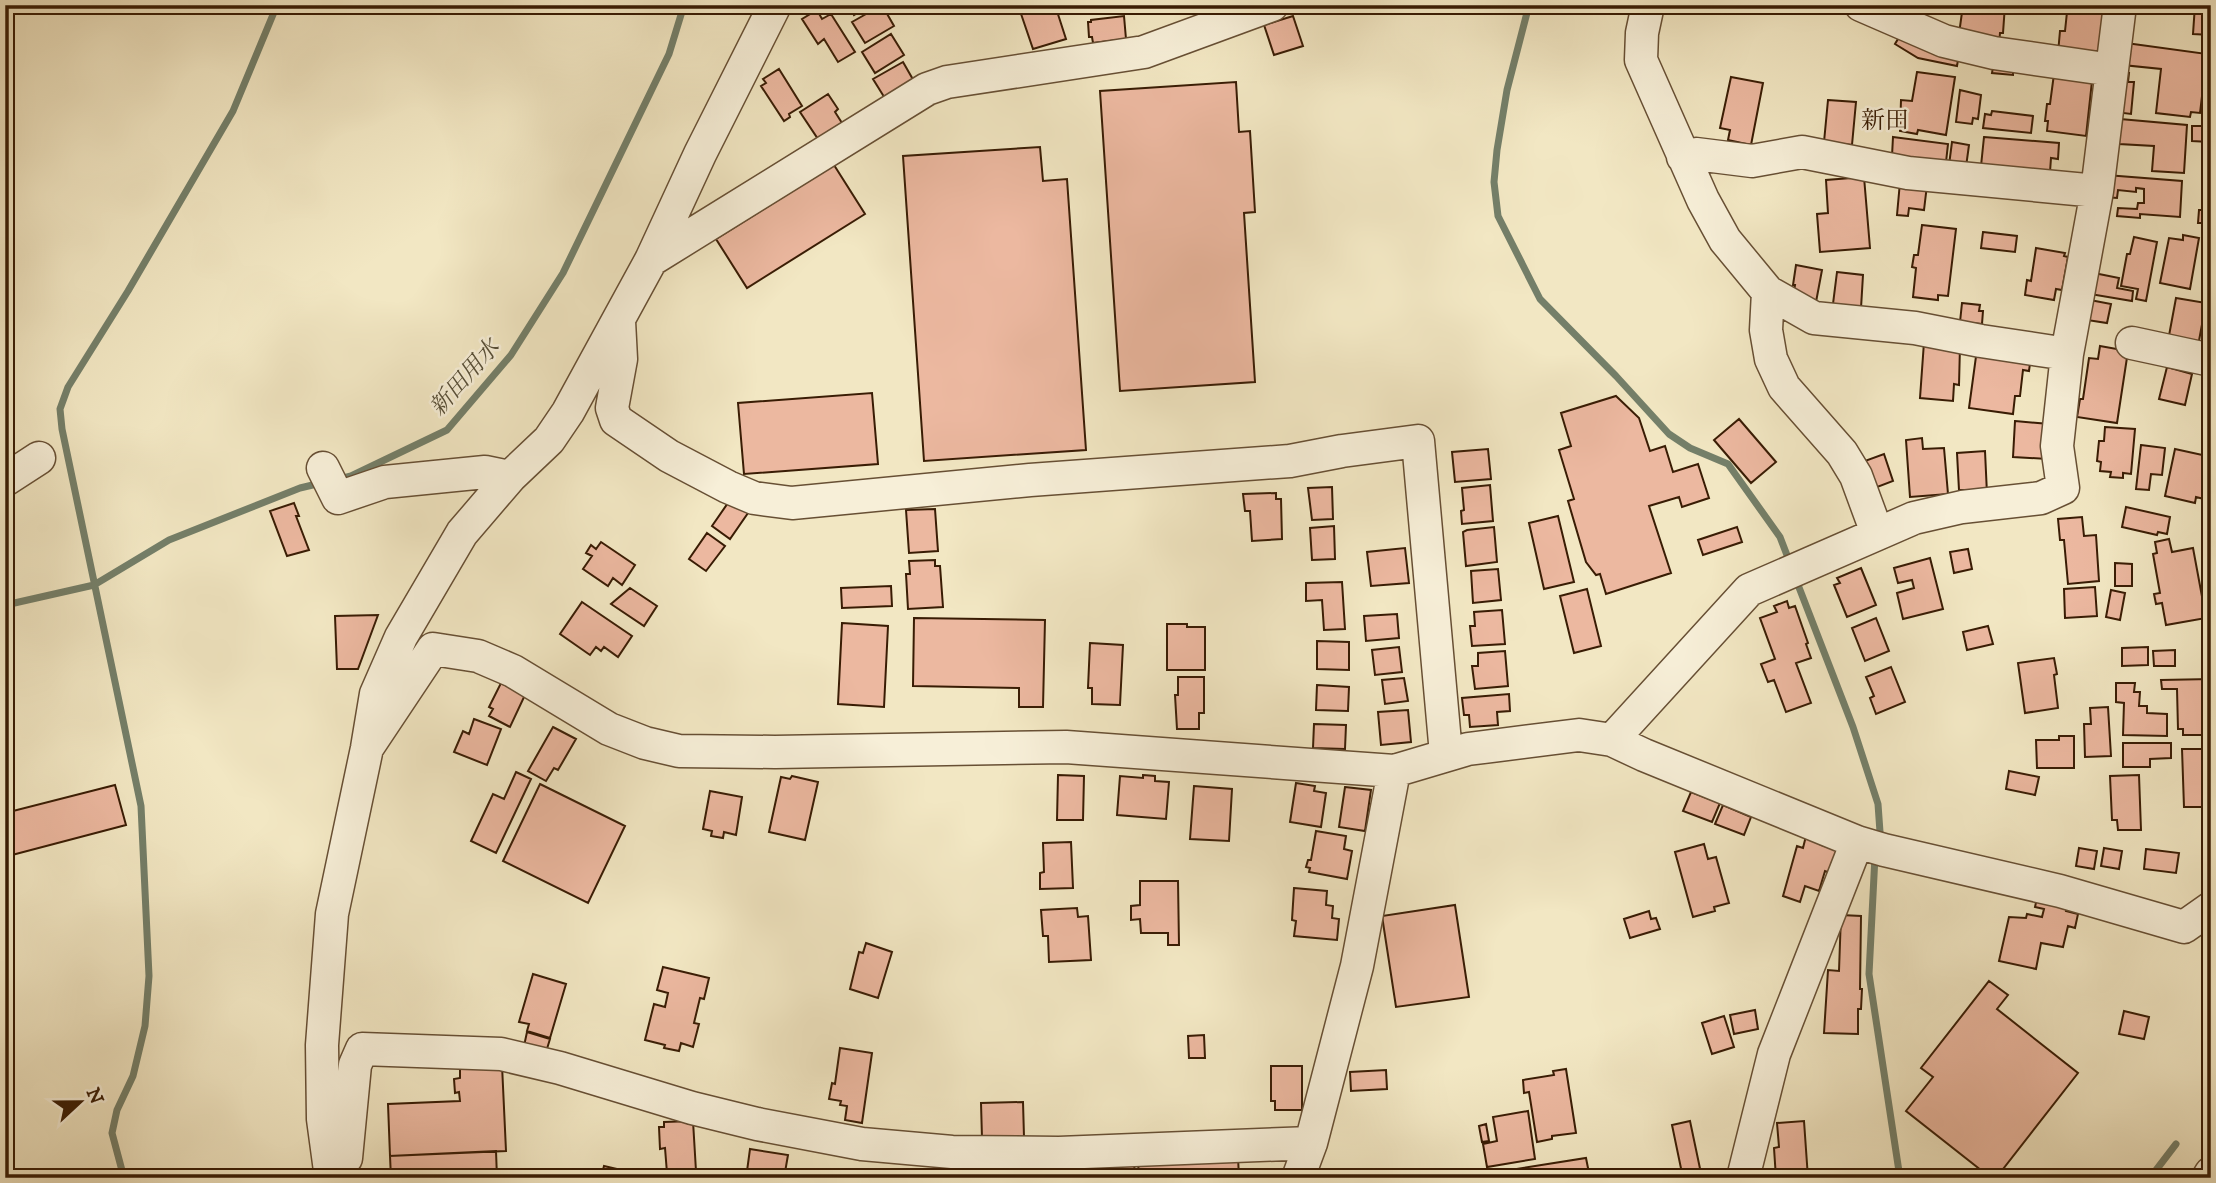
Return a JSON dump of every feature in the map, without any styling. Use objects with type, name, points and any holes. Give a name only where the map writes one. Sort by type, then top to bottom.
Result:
[{"type":"street","points":[[330,1175],[323,1119],[322,1045],[332,914],[376,694],[401,637],[462,533],[510,477],[549,440],[568,412],[652,260],[700,154],[775,5]]},
{"type":"street","points":[[1648,5],[1642,33],[1641,60],[1683,158],[1725,240],[1768,292],[1814,318],[1915,328],[2067,354]]},
{"type":"street","points":[[1861,5],[1944,41],[1993,52],[2112,70]]},
{"type":"street","points":[[1612,740],[1749,590],[1914,518],[1962,507],[2042,498],[2063,488],[2057,446],[2067,354],[2096,191],[2120,5]]},
{"type":"street","points":[[652,260],[927,89],[947,82],[1144,52],[1253,9]]},
{"type":"street","points":[[1683,158],[1696,154],[1752,161],[1802,152],[1908,173],[2096,191]]},
{"type":"street","points":[[1768,292],[1766,330],[1771,359],[1784,387],[1842,453],[1856,475],[1877,533]]},
{"type":"street","points":[[619,320],[621,359],[612,408],[616,420],[669,456],[754,498],[792,503],[1030,480],[1225,467],[1290,461],[1418,441],[1446,754]]},
{"type":"street","points":[[2132,343],[2211,360]]},
{"type":"street","points":[[5,480],[39,458]]},
{"type":"street","points":[[323,468],[338,498],[385,482],[485,472],[510,477]]},
{"type":"street","points":[[367,748],[432,649],[478,656],[513,671],[609,729],[645,743],[679,751],[1066,747],[1394,771],[1468,749],[1579,735],[1612,740],[1871,846],[2060,891],[2184,927],[2211,908]]},
{"type":"street","points":[[1298,1178],[1311,1143],[1357,967],[1394,771]]},
{"type":"street","points":[[1743,1178],[1774,1054],[1871,846]]},
{"type":"street","points":[[330,1175],[346,1158],[355,1065],[362,1049],[501,1055],[560,1068],[705,1111],[862,1144],[952,1152],[1059,1153],[1311,1143]]},
{"type":"building","points":[[849,5],[870,5],[854,15]]},
{"type":"building","points":[[882,5],[894,26],[865,43],[852,22]]},
{"type":"building","points":[[1018,5],[1055,5],[1066,39],[1033,49]]},
{"type":"building","points":[[1963,5],[2005,5],[2003,33],[2000,33],[1999,44],[1959,34]]},
{"type":"building","points":[[2060,5],[2110,5],[2100,58],[2058,53],[2060,31],[2065,31],[2067,12],[2060,11]]},
{"type":"building","points":[[2195,5],[2211,5],[2211,35],[2193,34]]},
{"type":"building","points":[[817,10],[822,19],[831,14],[855,52],[838,62],[824,39],[818,44],[802,19]]},
{"type":"building","points":[[1124,16],[1126,39],[1093,43],[1092,37],[1089,37],[1088,22]]},
{"type":"building","points":[[1293,16],[1303,46],[1274,55],[1264,25]]},
{"type":"building","points":[[891,34],[904,55],[875,73],[862,52]]},
{"type":"building","points":[[1901,34],[1959,54],[1957,66],[1918,58],[1895,44]]},
{"type":"building","points":[[2126,43],[2207,54],[2200,113],[2191,112],[2190,117],[2156,113],[2161,69],[2123,65]]},
{"type":"building","points":[[2211,54],[2211,98],[2205,97]]},
{"type":"building","points":[[1994,61],[2013,71],[2013,75],[1992,73]]},
{"type":"building","points":[[903,62],[915,83],[886,100],[873,79]]},
{"type":"building","points":[[779,69],[802,106],[789,114],[790,117],[784,121],[761,86],[766,83],[763,79]]},
{"type":"building","points":[[1917,72],[1955,77],[1946,135],[1918,130],[1917,134],[1900,131],[1901,100],[1912,101]]},
{"type":"building","points":[[2120,72],[2129,73],[2128,82],[2134,82],[2131,114],[2115,112]]},
{"type":"building","points":[[2054,74],[2092,81],[2086,136],[2047,131],[2047,104],[2050,104]]},
{"type":"building","points":[[1731,77],[1763,83],[1751,145],[1728,140],[1730,130],[1720,128]]},
{"type":"building","points":[[1236,82],[1239,132],[1250,131],[1255,212],[1244,213],[1255,382],[1120,391],[1100,91]]},
{"type":"building","points":[[1960,90],[1981,95],[1978,119],[1973,118],[1972,124],[1956,122]]},
{"type":"building","points":[[828,94],[838,109],[835,112],[842,123],[818,139],[800,112]]},
{"type":"building","points":[[1828,100],[1856,102],[1852,145],[1824,142]]},
{"type":"building","points":[[1992,111],[2033,116],[2031,133],[1983,128],[1985,114],[1991,115]]},
{"type":"building","points":[[2120,119],[2187,125],[2184,173],[2152,171],[2154,146],[2119,144]]},
{"type":"building","points":[[2192,126],[2210,126],[2209,142],[2192,141]]},
{"type":"building","points":[[1893,137],[1948,144],[1946,162],[1892,156]]},
{"type":"building","points":[[1984,137],[2059,143],[2058,159],[2051,158],[2050,172],[1981,166]]},
{"type":"building","points":[[1952,142],[1969,145],[1966,167],[1949,165]]},
{"type":"building","points":[[1040,147],[1043,181],[1067,179],[1086,450],[924,461],[903,156]]},
{"type":"building","points":[[834,165],[865,214],[747,288],[716,239]]},
{"type":"building","points":[[2106,175],[2182,181],[2180,217],[2140,214],[2140,218],[2117,216],[2118,208],[2137,209],[2138,203],[2144,203],[2144,189],[2136,188],[2136,192],[2118,190],[2117,198],[2105,197]]},
{"type":"building","points":[[1864,177],[1870,248],[1820,252],[1817,214],[1828,213],[1826,180]]},
{"type":"building","points":[[1900,182],[1927,185],[1924,210],[1909,208],[1908,216],[1897,215]]},
{"type":"building","points":[[2199,210],[2211,210],[2211,223],[2198,223]]},
{"type":"building","points":[[1922,225],[1956,229],[1948,296],[1938,295],[1938,300],[1913,297],[1916,268],[1912,267],[1914,255],[1918,255]]},
{"type":"building","points":[[1983,232],[2017,236],[2015,252],[1981,248]]},
{"type":"building","points":[[2183,235],[2199,238],[2190,289],[2160,283],[2169,238],[2183,240]]},
{"type":"building","points":[[2134,237],[2157,242],[2146,301],[2136,299],[2138,289],[2121,286],[2127,254],[2130,254]]},
{"type":"building","points":[[2036,248],[2065,253],[2064,256],[2068,257],[2062,290],[2056,289],[2054,300],[2025,295],[2027,280],[2031,281]]},
{"type":"building","points":[[1796,265],[1822,270],[1816,302],[1793,297]]},
{"type":"building","points":[[1837,272],[1863,275],[1861,308],[1833,304]]},
{"type":"building","points":[[2094,273],[2119,278],[2117,288],[2133,291],[2132,301],[2090,294]]},
{"type":"building","points":[[2176,298],[2206,303],[2198,346],[2168,341]]},
{"type":"building","points":[[2090,300],[2111,304],[2107,323],[2087,320]]},
{"type":"building","points":[[1962,303],[1980,305],[1979,311],[1983,311],[1982,324],[1960,322]]},
{"type":"building","points":[[2211,312],[2211,344],[2204,343]]},
{"type":"building","points":[[1924,342],[1960,346],[1959,385],[1954,384],[1953,401],[1920,398]]},
{"type":"building","points":[[2100,346],[2128,351],[2117,423],[2077,417],[2080,399],[2083,399],[2089,358],[2098,359]]},
{"type":"building","points":[[1977,349],[2031,356],[2029,371],[2023,370],[2020,396],[2015,396],[2013,414],[1969,408]]},
{"type":"building","points":[[2167,367],[2192,374],[2185,405],[2159,399]]},
{"type":"building","points":[[872,393],[878,464],[744,474],[738,403]]},
{"type":"building","points":[[1616,396],[1639,418],[1650,451],[1665,446],[1673,472],[1698,464],[1709,498],[1682,507],[1679,497],[1649,506],[1671,573],[1606,594],[1600,574],[1596,575],[1586,562],[1568,501],[1574,499],[1559,450],[1571,446],[1561,413]]},
{"type":"building","points":[[1739,419],[1776,462],[1751,483],[1714,440]]},
{"type":"building","points":[[2015,421],[2049,424],[2047,459],[2013,457]]},
{"type":"building","points":[[2105,427],[2135,429],[2131,474],[2123,473],[2123,478],[2110,477],[2111,472],[2100,471],[2101,462],[2097,461],[2099,441],[2104,441]]},
{"type":"building","points":[[1922,438],[1923,449],[1944,448],[1948,494],[1910,497],[1906,440]]},
{"type":"building","points":[[2141,445],[2165,448],[2162,475],[2151,474],[2149,490],[2136,489]]},
{"type":"building","points":[[1488,449],[1491,479],[1455,482],[1452,452]]},
{"type":"building","points":[[2175,449],[2207,456],[2205,464],[2211,465],[2211,470],[2204,499],[2196,497],[2195,503],[2165,496]]},
{"type":"building","points":[[1985,451],[1987,494],[1965,495],[1965,490],[1959,490],[1957,453]]},
{"type":"building","points":[[1884,454],[1893,481],[1872,489],[1862,462]]},
{"type":"building","points":[[1490,485],[1493,521],[1462,524],[1462,488]]},
{"type":"building","points":[[1332,487],[1333,519],[1312,520],[1308,488]]},
{"type":"building","points":[[1276,493],[1276,499],[1281,499],[1282,539],[1252,541],[1250,511],[1245,511],[1243,494]]},
{"type":"building","points":[[730,500],[748,513],[730,539],[712,526]]},
{"type":"building","points":[[294,503],[309,550],[287,556],[270,511]]},
{"type":"building","points":[[2126,507],[2170,517],[2167,534],[2158,532],[2157,535],[2122,527]]},
{"type":"building","points":[[935,509],[938,551],[909,553],[906,510]]},
{"type":"building","points":[[1558,516],[1574,582],[1544,589],[1529,523]]},
{"type":"building","points":[[2082,517],[2084,536],[2096,535],[2099,581],[2068,584],[2064,540],[2060,540],[2058,519]]},
{"type":"building","points":[[1334,526],[1335,559],[1312,560],[1310,528]]},
{"type":"building","points":[[1494,527],[1497,562],[1466,566],[1463,532]]},
{"type":"building","points":[[1737,527],[1742,542],[1703,555],[1698,540]]},
{"type":"building","points":[[707,533],[725,546],[706,571],[689,559]]},
{"type":"building","points":[[2169,539],[2172,552],[2193,548],[2206,618],[2166,625],[2162,603],[2156,604],[2154,594],[2160,593],[2153,554],[2157,553],[2155,542]]},
{"type":"building","points":[[601,542],[635,565],[622,585],[613,578],[608,586],[583,569],[592,556],[586,553],[591,545],[596,549]]},
{"type":"building","points":[[1405,548],[1409,583],[1371,586],[1367,552]]},
{"type":"building","points":[[1968,549],[1972,569],[1954,573],[1950,552]]},
{"type":"building","points":[[1930,558],[1943,609],[1903,619],[1897,593],[1914,588],[1912,580],[1898,583],[1894,568]]},
{"type":"building","points":[[935,560],[935,566],[940,566],[943,607],[908,609],[906,574],[910,574],[909,561]]},
{"type":"building","points":[[2115,563],[2132,564],[2132,586],[2115,586]]},
{"type":"building","points":[[1861,568],[1876,605],[1847,617],[1834,585],[1840,583],[1837,578]]},
{"type":"building","points":[[1498,569],[1501,600],[1473,603],[1471,571]]},
{"type":"building","points":[[1342,582],[1345,629],[1324,630],[1322,600],[1306,601],[1306,583]]},
{"type":"building","points":[[891,586],[892,606],[842,608],[841,588]]},
{"type":"building","points":[[2095,587],[2097,616],[2065,618],[2064,589]]},
{"type":"building","points":[[630,588],[657,606],[644,626],[611,604]]},
{"type":"building","points":[[1587,589],[1601,646],[1574,653],[1560,596]]},
{"type":"building","points":[[2111,590],[2125,593],[2120,620],[2106,617]]},
{"type":"building","points":[[1787,601],[1789,608],[1795,606],[1808,643],[1806,644],[1811,658],[1796,663],[1811,703],[1786,712],[1774,680],[1768,682],[1761,664],[1775,659],[1760,618],[1777,612],[1774,606]]},
{"type":"building","points":[[582,602],[632,636],[618,657],[604,647],[601,651],[596,647],[590,655],[560,634]]},
{"type":"building","points":[[1502,610],[1505,644],[1472,646],[1470,626],[1475,626],[1474,612]]},
{"type":"building","points":[[1397,614],[1399,638],[1366,641],[1364,616]]},
{"type":"building","points":[[378,615],[358,669],[337,669],[335,616]]},
{"type":"building","points":[[914,618],[1045,620],[1043,707],[1019,707],[1019,688],[913,686]]},
{"type":"building","points":[[1876,618],[1889,651],[1865,661],[1852,628]]},
{"type":"building","points":[[842,623],[888,626],[884,707],[838,704]]},
{"type":"building","points":[[1167,624],[1205,627],[1205,670],[1167,670]]},
{"type":"building","points":[[1988,626],[1993,644],[1967,650],[1963,632]]},
{"type":"building","points":[[1317,641],[1349,642],[1349,670],[1317,669]]},
{"type":"building","points":[[1090,643],[1123,645],[1120,705],[1092,704],[1092,688],[1088,688]]},
{"type":"building","points":[[1399,647],[1402,672],[1375,675],[1372,650]]},
{"type":"building","points":[[2148,647],[2148,665],[2122,666],[2122,648]]},
{"type":"building","points":[[2175,650],[2175,666],[2154,666],[2153,651]]},
{"type":"building","points":[[1505,651],[1508,686],[1475,689],[1472,666],[1478,666],[1478,653]]},
{"type":"building","points":[[2054,658],[2058,708],[2025,713],[2018,663]]},
{"type":"building","points":[[1891,667],[1905,702],[1876,714],[1870,698],[1874,696],[1866,677]]},
{"type":"building","points":[[1178,677],[1204,677],[1204,713],[1199,713],[1199,729],[1177,729],[1175,695],[1178,695]]},
{"type":"building","points":[[1404,678],[1408,701],[1385,704],[1382,680]]},
{"type":"building","points":[[2211,679],[2211,735],[2183,735],[2183,729],[2178,729],[2177,689],[2162,689],[2161,680]]},
{"type":"building","points":[[501,683],[525,695],[510,727],[489,716],[493,709],[489,707]]},
{"type":"building","points":[[2116,683],[2135,683],[2134,692],[2140,692],[2139,706],[2147,706],[2147,713],[2167,714],[2167,736],[2123,735],[2124,703],[2116,702]]},
{"type":"building","points":[[1317,685],[1349,687],[1348,711],[1316,710]]},
{"type":"building","points":[[1509,694],[1510,711],[1497,712],[1498,725],[1470,727],[1469,715],[1464,715],[1462,698]]},
{"type":"building","points":[[2108,707],[2111,756],[2085,757],[2084,724],[2091,724],[2090,708]]},
{"type":"building","points":[[1408,710],[1411,742],[1381,745],[1378,712]]},
{"type":"building","points":[[474,719],[501,729],[487,765],[454,752],[463,731],[469,734]]},
{"type":"building","points":[[1314,724],[1346,725],[1345,749],[1313,748]]},
{"type":"building","points":[[553,727],[576,739],[558,770],[554,768],[546,781],[528,771]]},
{"type":"building","points":[[2059,736],[2074,736],[2074,768],[2037,768],[2036,740],[2059,740]]},
{"type":"building","points":[[2123,743],[2171,743],[2171,758],[2150,759],[2150,767],[2123,767]]},
{"type":"building","points":[[2182,749],[2211,749],[2211,807],[2184,807]]},
{"type":"building","points":[[2009,771],[2039,777],[2035,795],[2006,789]]},
{"type":"building","points":[[516,772],[531,779],[496,853],[471,841],[493,794],[504,799]]},
{"type":"building","points":[[1058,775],[1084,776],[1083,820],[1057,820]]},
{"type":"building","points":[[1143,775],[1155,776],[1155,781],[1169,782],[1166,819],[1117,815],[1120,776],[1143,778]]},
{"type":"building","points":[[2139,775],[2141,830],[2118,830],[2117,820],[2112,820],[2110,776]]},
{"type":"building","points":[[792,776],[818,782],[805,840],[769,832],[781,777],[790,779]]},
{"type":"building","points":[[1296,783],[1315,786],[1314,791],[1326,793],[1321,827],[1290,822]]},
{"type":"building","points":[[540,784],[625,826],[588,903],[503,861]]},
{"type":"building","points":[[115,785],[126,825],[12,855],[5,827],[5,813]]},
{"type":"building","points":[[1194,786],[1232,789],[1229,841],[1190,839]]},
{"type":"building","points":[[1345,787],[1371,790],[1365,831],[1339,827]]},
{"type":"building","points":[[710,791],[742,797],[736,835],[724,832],[723,838],[711,836],[712,831],[703,829]]},
{"type":"building","points":[[1691,792],[1720,803],[1712,822],[1683,811]]},
{"type":"building","points":[[1723,805],[1751,817],[1744,835],[1715,824]]},
{"type":"building","points":[[1316,831],[1346,836],[1344,849],[1352,851],[1347,879],[1309,872],[1310,868],[1306,867],[1308,860],[1311,860]]},
{"type":"building","points":[[1806,836],[1823,841],[1821,845],[1840,851],[1833,874],[1825,871],[1819,891],[1805,886],[1800,902],[1783,896],[1797,846],[1803,848]]},
{"type":"building","points":[[1071,842],[1073,888],[1040,889],[1040,873],[1044,872],[1043,843]]},
{"type":"building","points":[[1704,844],[1708,859],[1716,857],[1729,903],[1714,907],[1715,911],[1693,917],[1675,852]]},
{"type":"building","points":[[2079,848],[2097,851],[2094,869],[2076,866]]},
{"type":"building","points":[[2104,848],[2122,851],[2119,869],[2101,866]]},
{"type":"building","points":[[2146,849],[2179,853],[2176,873],[2144,869]]},
{"type":"building","points":[[1140,881],[1178,881],[1179,945],[1168,945],[1168,933],[1141,933],[1140,919],[1131,920],[1131,906],[1140,905]]},
{"type":"building","points":[[1294,888],[1327,891],[1326,905],[1333,906],[1332,918],[1339,919],[1337,940],[1294,936]]},
{"type":"building","points":[[2037,898],[2067,905],[2066,911],[2078,914],[2075,928],[2068,926],[2063,947],[2041,943],[2036,969],[1999,961],[2009,917],[2026,918],[2027,914],[2042,917],[2044,909],[2035,907]]},
{"type":"building","points":[[1455,905],[1469,997],[1396,1007],[1382,916]]},
{"type":"building","points":[[1077,908],[1078,917],[1088,916],[1091,960],[1049,962],[1048,936],[1043,936],[1041,910]]},
{"type":"building","points":[[1649,911],[1651,919],[1656,918],[1660,929],[1630,938],[1624,919]]},
{"type":"building","points":[[1841,915],[1861,916],[1862,989],[1861,1009],[1858,1009],[1858,1034],[1824,1033],[1828,970],[1839,971]]},
{"type":"building","points":[[866,943],[892,952],[878,998],[850,989],[859,952],[863,953]]},
{"type":"building","points":[[663,967],[709,978],[704,999],[700,998],[694,1023],[699,1024],[693,1047],[681,1043],[679,1051],[645,1040],[654,1004],[665,1007],[668,993],[657,990]]},
{"type":"building","points":[[533,974],[566,984],[550,1038],[527,1031],[529,1024],[519,1022]]},
{"type":"building","points":[[1989,981],[2008,995],[1997,1009],[2078,1073],[1996,1178],[1991,1178],[1906,1111],[1933,1077],[1921,1068]]},
{"type":"building","points":[[1755,1010],[1758,1029],[1734,1034],[1730,1015]]},
{"type":"building","points":[[2124,1011],[2149,1017],[2144,1039],[2119,1034]]},
{"type":"building","points":[[1724,1016],[1734,1047],[1712,1054],[1702,1023]]},
{"type":"building","points":[[527,1032],[550,1039],[546,1052],[524,1046]]},
{"type":"building","points":[[1204,1035],[1205,1058],[1189,1058],[1188,1036]]},
{"type":"building","points":[[840,1048],[872,1053],[862,1123],[845,1120],[847,1106],[840,1105],[841,1101],[829,1099],[832,1083],[835,1084]]},
{"type":"building","points":[[502,1065],[506,1151],[390,1156],[388,1104],[460,1101],[459,1092],[455,1093],[454,1079],[460,1078],[460,1067]]},
{"type":"building","points":[[1271,1066],[1302,1066],[1302,1110],[1275,1110],[1275,1101],[1271,1101]]},
{"type":"building","points":[[1566,1069],[1576,1133],[1552,1136],[1552,1139],[1537,1142],[1529,1092],[1524,1093],[1523,1080],[1554,1075],[1553,1071]]},
{"type":"building","points":[[1386,1070],[1387,1089],[1351,1091],[1350,1072]]},
{"type":"building","points":[[1023,1102],[1024,1137],[982,1138],[981,1103]]},
{"type":"building","points":[[1528,1111],[1535,1159],[1487,1167],[1483,1144],[1497,1141],[1493,1117]]},
{"type":"building","points":[[693,1121],[696,1171],[667,1173],[665,1148],[660,1149],[659,1127],[664,1127],[664,1122]]},
{"type":"building","points":[[1690,1121],[1702,1178],[1683,1178],[1672,1125]]},
{"type":"building","points":[[1804,1121],[1808,1178],[1776,1178],[1774,1148],[1779,1147],[1777,1123]]},
{"type":"building","points":[[1486,1124],[1489,1141],[1482,1142],[1479,1126]]},
{"type":"building","points":[[750,1149],[788,1155],[784,1178],[749,1178],[750,1172],[747,1171]]},
{"type":"building","points":[[496,1151],[497,1178],[391,1178],[390,1156]]},
{"type":"building","points":[[1238,1157],[1239,1178],[1139,1178],[1138,1161]]},
{"type":"building","points":[[1586,1158],[1590,1178],[1498,1178],[1497,1172]]},
{"type":"building","points":[[1134,1162],[1135,1178],[1107,1178],[1106,1164]]},
{"type":"building","points":[[604,1166],[630,1172],[629,1178],[601,1178]]},
{"type":"waterway","points":[[124,1178],[112,1133],[117,1110],[133,1076],[145,1026],[149,976],[141,806],[60,409],[68,387],[128,291],[233,111],[277,5]]},
{"type":"waterway","name":"新田用水","points":[[336,480],[351,476],[447,430],[511,355],[563,273],[669,54],[684,5]]},
{"type":"waterway","points":[[1529,5],[1507,90],[1497,150],[1494,182],[1498,216],[1540,299],[1669,434],[1690,448],[1728,464],[1780,537],[1790,563]]},
{"type":"waterway","name":"新田用水","points":[[10,604],[94,585],[169,540],[300,488],[321,483]]},
{"type":"waterway","points":[[1795,577],[1853,727],[1878,804],[1878,841]]},
{"type":"waterway","points":[[1875,856],[1869,974],[1900,1178]]},
{"type":"waterway","points":[[2206,1103],[2211,1098]]},
{"type":"waterway","points":[[2150,1178],[2176,1144]]},
{"type":"district","name":"新田","points":[[1885,120]]}]
